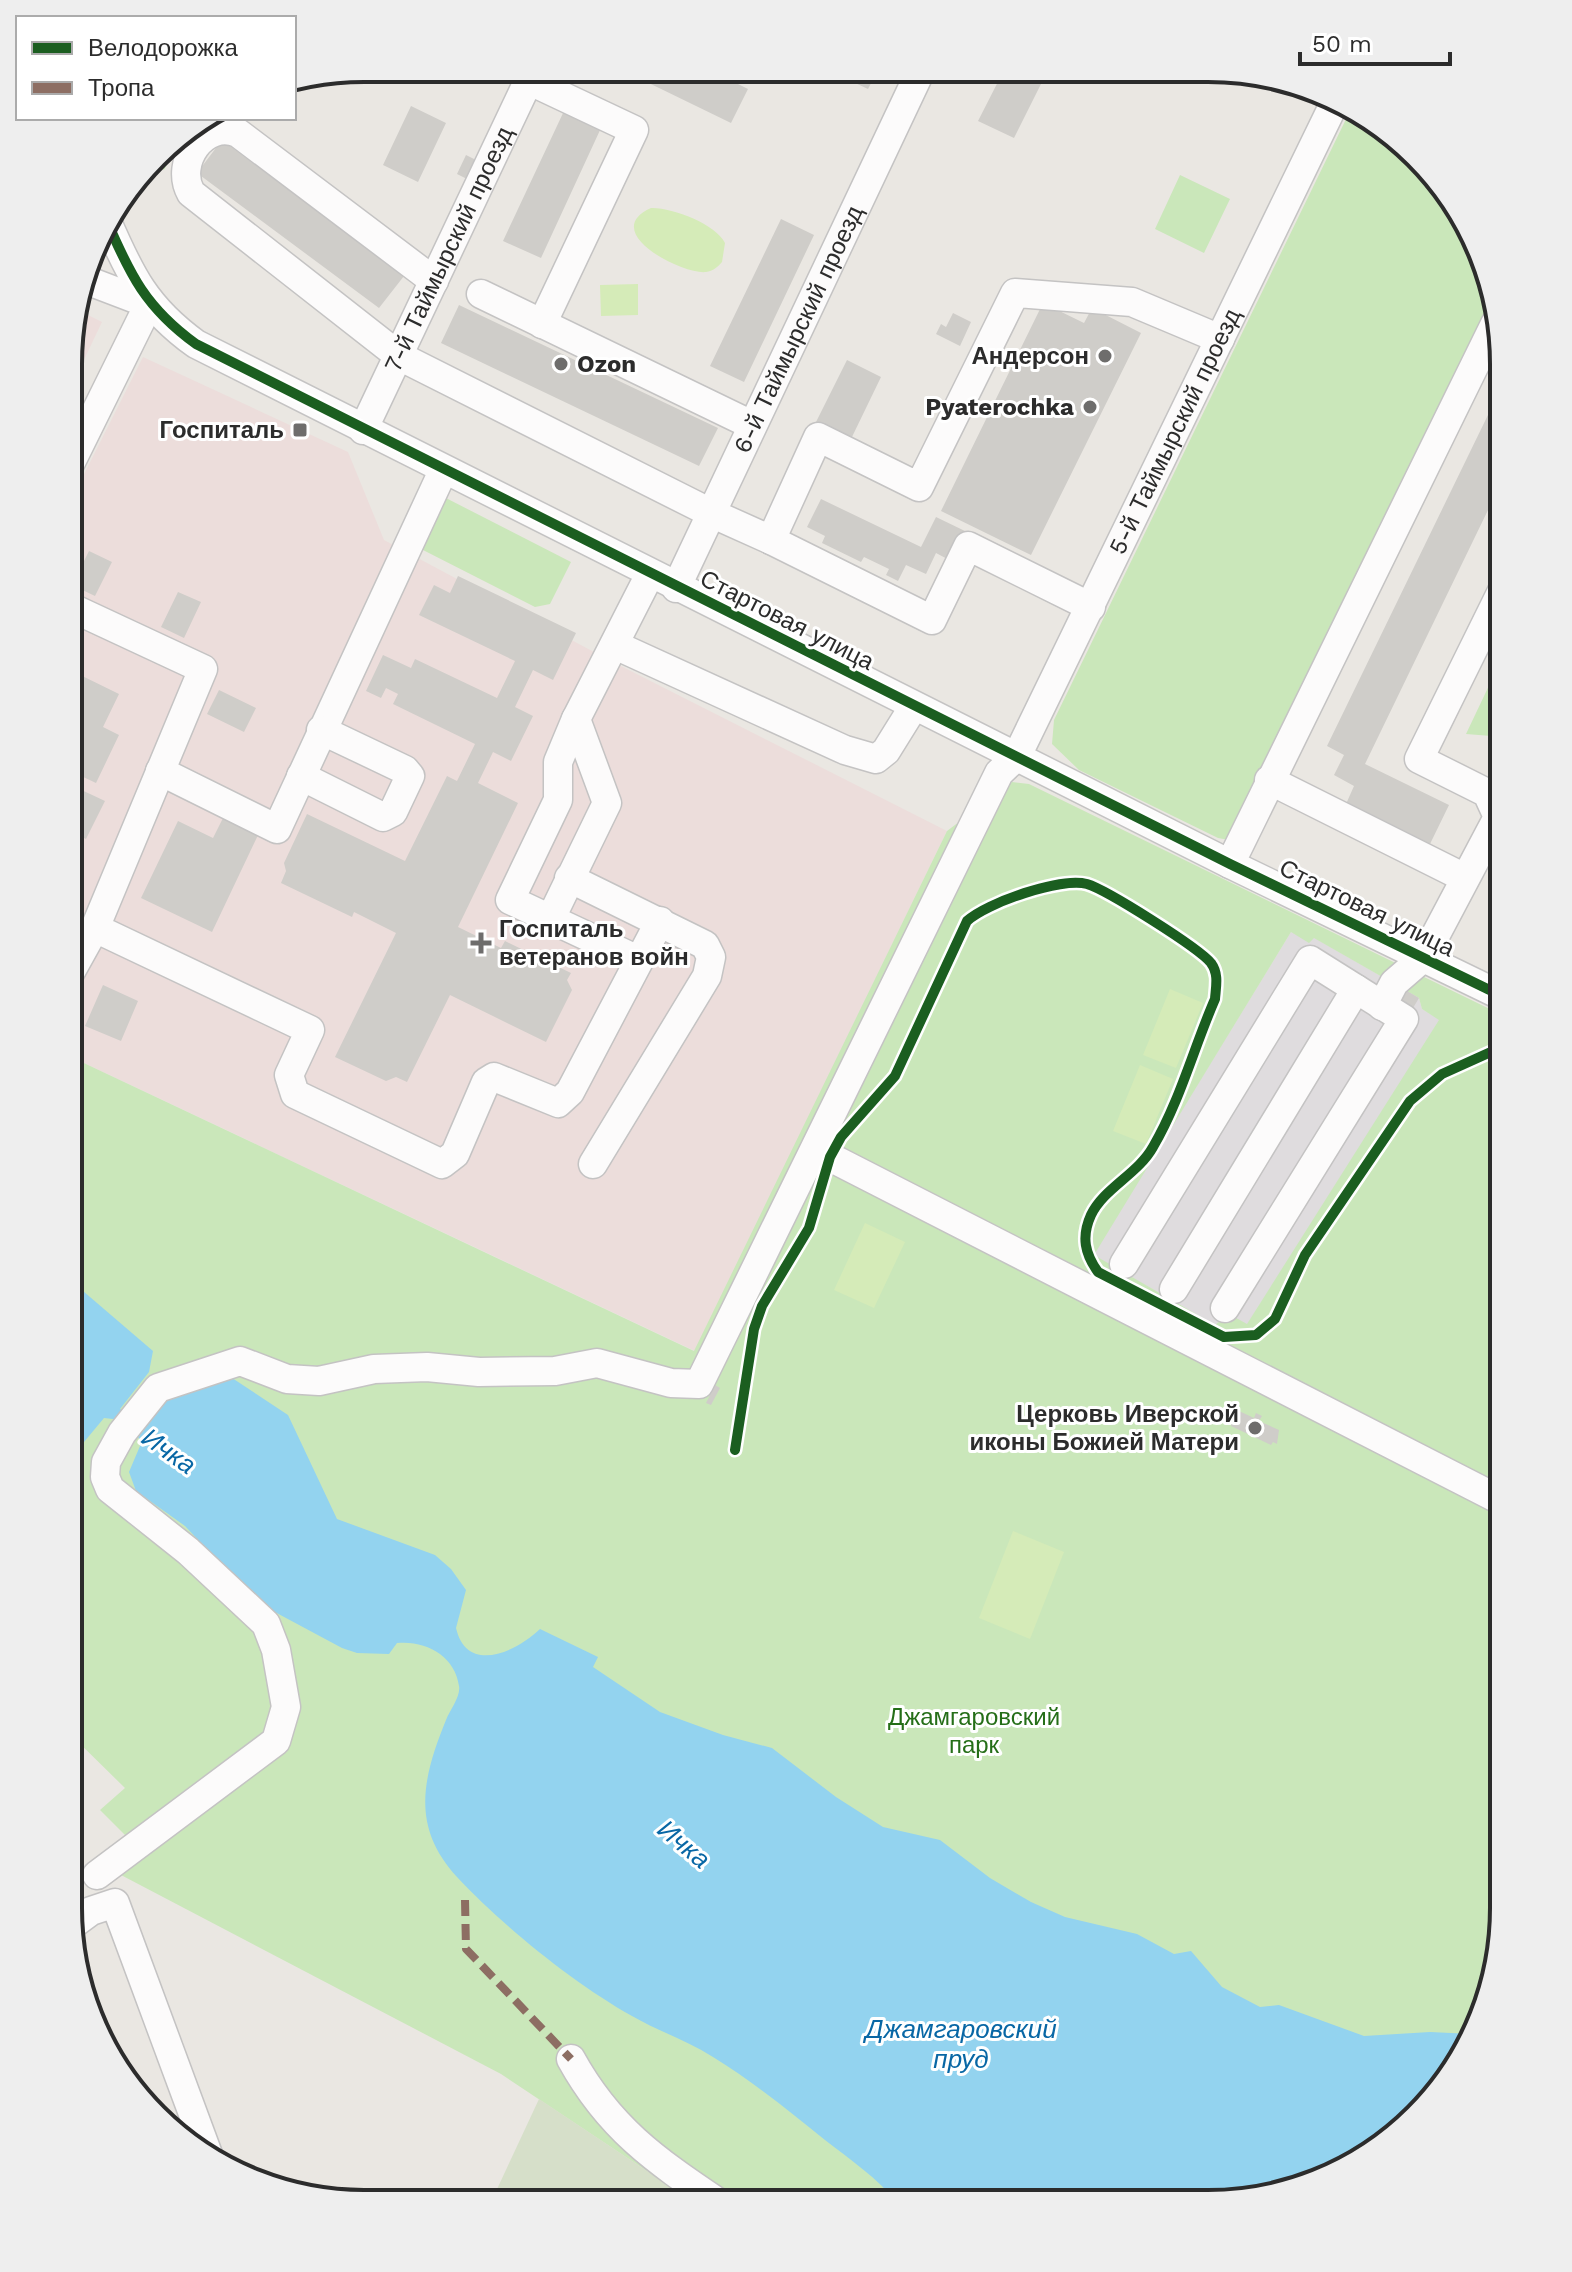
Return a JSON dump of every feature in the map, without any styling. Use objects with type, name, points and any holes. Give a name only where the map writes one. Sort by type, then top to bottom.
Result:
[{"type":"street","name":"6-й Таймырский проезд","points":[[676,588],[915,82]]},
{"type":"street","name":"7-й Таймырский проезд","points":[[363,430],[527,83]]},
{"type":"street","points":[[542,324],[634,130],[547,83]]},
{"type":"street","name":"5-й Таймырский проезд","points":[[97,1875],[276,1741],[286,1707],[276,1650],[266,1624],[188,1551],[110,1489],[105,1477],[106,1462],[128,1424],[158,1388],[240,1361],[287,1379],[319,1381],[374,1369],[555,1371],[597,1363],[671,1383],[699,1384],[999,773],[1017,756],[1091,607],[1331,110]]},
{"type":"street","points":[[434,281],[238,133],[225,128],[215,129],[206,135],[188,159],[185,182],[191,193],[399,356],[711,513],[932,620],[968,546],[1091,607]]},
{"type":"street","name":"Стартовая улица","points":[[113,235],[129,273],[149,304],[196,344],[676,588],[1490,990]]},
{"type":"street","points":[[82,440],[149,304],[94,283]]},
{"type":"street","points":[[771,540],[818,437],[919,487],[1015,293],[1132,302],[1220,339]]},
{"type":"street","points":[[481,294],[752,425]]},
{"type":"street","points":[[1230,864],[1489,337]]},
{"type":"street","points":[[160,771],[277,829],[443,471]]},
{"type":"street","points":[[638,960],[510,900],[558,800],[558,762],[576,719],[650,574]]},
{"type":"street","points":[[82,613],[203,669],[95,928],[82,951]]},
{"type":"street","points":[[1490,616],[1419,759],[1487,793],[1490,799]]},
{"type":"street","points":[[615,645],[845,750],[876,759],[886,751],[914,706]]},
{"type":"street","points":[[551,918],[607,803],[576,719]]},
{"type":"street","points":[[301,776],[383,817],[393,812],[410,776],[405,770],[321,730]]},
{"type":"street","points":[[1269,780],[1465,878]]},
{"type":"street","points":[[1382,1006],[1394,983],[1424,957],[1490,832]]},
{"type":"street","points":[[569,878],[705,945],[711,957],[707,976],[593,1164]]},
{"type":"street","points":[[95,928],[310,1030],[289,1075],[295,1094],[442,1164],[455,1154],[486,1082],[494,1077],[558,1103],[570,1092],[660,921]]},
{"type":"street","points":[[1124,1264],[1310,960],[1404,1019],[1225,1308]]},
{"type":"street","points":[[1174,1289],[1356,989]]},
{"type":"street","points":[[816,1150],[1489,1494]]},
{"type":"street","points":[[82,1917],[115,1903],[203,2140]]},
{"type":"street","points":[[571,2059],[588,2089],[613,2122],[644,2153],[700,2190]]},
{"type":"shaded area","points":[[86,314],[102,322],[82,364]]},
{"type":"shaded area","name":"Госпиталь ветеранов войн","points":[[143,357],[348,452],[384,540],[609,660],[947,831],[695,1351],[82,1062],[82,478]]},
{"type":"shaded area","points":[[1291,932],[1313,937],[1419,998],[1422,1009],[1440,1020],[1247,1325],[1215,1325],[1093,1255]]},
{"type":"green space","points":[[1346,118],[1380,140],[1408,164],[1443,207],[1469,256],[1487,323],[1229,840],[1218,838],[1079,770],[1052,744],[1054,720]]},
{"type":"green space","points":[[1180,175],[1230,199],[1204,253],[1155,229]]},
{"type":"green space","points":[[651,208],[681,214],[712,229],[725,243],[722,262],[711,271],[695,271],[680,267],[650,250],[639,240],[634,229],[637,218]]},
{"type":"green space","points":[[638,284],[638,315],[601,316],[600,285]]},
{"type":"green space","points":[[442,496],[571,562],[550,604],[535,607],[423,550],[422,537]]},
{"type":"green space","points":[[1490,684],[1490,736],[1466,734]]},
{"type":"green space","name":"Джамгаровский парк","points":[[1012,782],[1029,784],[1490,1009],[1488,1945],[1475,1999],[1461,2033],[1443,2065],[1408,2108],[1365,2143],[1333,2161],[1299,2175],[1245,2188],[675,2190],[501,2074],[121,1875],[143,1853],[100,1810],[125,1788],[82,1746],[82,1062],[694,1351],[947,831]],"holes":[[[1291,932],[1309,943],[1314,938],[1419,998],[1422,1009],[1439,1020],[1247,1324],[1229,1314],[1215,1325],[1094,1255]]]},
{"type":"green space","points":[[1170,989],[1203,1003],[1176,1068],[1143,1055]]},
{"type":"green space","points":[[1140,1065],[1173,1079],[1146,1144],[1113,1131]]},
{"type":"green space","points":[[865,1223],[905,1242],[874,1308],[834,1290]]},
{"type":"green space","points":[[1013,1531],[1064,1552],[1030,1639],[979,1618]]},
{"type":"green space","points":[[539,2099],[676,2190],[497,2190]]},
{"type":"water","name":"Джамгаровский пруд","points":[[82,1290],[153,1351],[149,1372],[120,1409],[145,1426],[167,1395],[223,1372],[288,1415],[337,1519],[435,1555],[451,1569],[466,1590],[456,1628],[470,1651],[493,1655],[506,1651],[540,1629],[598,1657],[593,1667],[660,1712],[723,1735],[772,1748],[836,1797],[883,1827],[940,1840],[990,1878],[1031,1902],[1065,1917],[1137,1934],[1174,1954],[1191,1951],[1222,1987],[1260,2007],[1279,2005],[1364,2036],[1461,2033],[1432,2080],[1408,2108],[1380,2132],[1316,2169],[1263,2185],[1208,2190],[886,2190],[742,2076],[703,2051],[609,2003],[517,1934],[475,1896],[442,1858],[432,1839],[425,1801],[431,1761],[459,1690],[452,1666],[437,1652],[418,1644],[397,1643],[389,1654],[357,1653],[258,1603],[185,1526],[136,1491],[129,1472],[140,1446],[139,1438],[113,1419],[104,1418],[82,1444]]},
{"type":"building","points":[[854,82],[871,82],[868,89]]},
{"type":"building","points":[[998,82],[1042,82],[1014,138],[978,121]]},
{"type":"building","points":[[648,83],[735,83],[748,89],[731,123]]},
{"type":"building","points":[[411,106],[446,123],[418,182],[383,165]]},
{"type":"building","points":[[564,111],[601,128],[541,258],[503,241]]},
{"type":"building","points":[[222,140],[404,276],[379,308],[197,173]]},
{"type":"building","points":[[466,155],[484,164],[475,183],[457,174]]},
{"type":"building","points":[[781,219],[814,235],[744,382],[710,366]]},
{"type":"building","points":[[1043,303],[1084,323],[1092,308],[1141,333],[1031,555],[941,511]]},
{"type":"building","points":[[459,305],[718,428],[699,466],[441,343]]},
{"type":"building","points":[[953,313],[971,322],[960,346],[936,334],[941,324],[946,327]]},
{"type":"building","points":[[847,360],[881,377],[851,439],[816,422]]},
{"type":"building","points":[[1490,411],[1490,506],[1365,764],[1449,805],[1430,844],[1346,804],[1354,786],[1334,775],[1344,755],[1327,746]]},
{"type":"building","points":[[821,499],[921,547],[936,517],[967,532],[953,562],[936,553],[926,574],[906,565],[898,581],[886,575],[889,569],[864,557],[861,562],[822,543],[825,536],[807,527]]},
{"type":"building","points":[[89,551],[112,562],[95,596],[82,590],[82,565]]},
{"type":"building","points":[[458,576],[576,633],[553,680],[533,670],[515,707],[533,716],[511,761],[493,752],[478,783],[518,803],[458,927],[501,948],[505,941],[571,973],[567,980],[572,990],[546,1042],[450,995],[407,1082],[396,1077],[386,1081],[335,1057],[396,933],[354,912],[352,917],[281,883],[286,871],[284,863],[307,814],[405,861],[447,776],[457,781],[475,744],[393,704],[398,694],[386,688],[381,698],[366,691],[383,655],[411,668],[415,659],[497,698],[515,661],[419,615],[434,585],[450,593]]},
{"type":"building","points":[[178,592],[201,602],[184,638],[161,627]]},
{"type":"building","points":[[82,676],[119,694],[103,727],[119,735],[96,783],[82,776]]},
{"type":"building","points":[[219,690],[256,708],[244,732],[207,714]]},
{"type":"building","points":[[82,790],[105,801],[86,839],[82,837]]},
{"type":"building","points":[[224,816],[259,833],[212,932],[141,898],[178,821],[213,838]]},
{"type":"building","points":[[103,985],[138,1001],[121,1041],[85,1026]]},
{"type":"building","points":[[1402,988],[1419,998],[1413,1008],[1396,999]]},
{"type":"building","points":[[715,1385],[720,1388],[711,1405],[706,1403]]},
{"type":"building","name":"Церковь Иверской иконы Божией Матери","points":[[1239,1411],[1254,1418],[1256,1413],[1262,1416],[1259,1421],[1279,1430],[1277,1444],[1273,1442],[1271,1445],[1231,1426],[1233,1413]]},
{"type":"marked path","points":[[465,1900],[466,1949],[571,2059]]},
{"type":"cycle path","points":[[113,235],[141,289],[164,317],[196,344],[1230,864],[1490,990]]},
{"type":"cycle path","points":[[735,1450],[754,1329],[762,1306],[809,1228],[830,1157],[841,1137],[895,1076],[967,921],[990,907],[1043,888],[1060,884],[1087,884],[1172,933],[1214,967],[1215,999],[1163,1129],[1147,1157],[1097,1205],[1085,1238],[1087,1252],[1098,1272],[1224,1337],[1256,1335],[1275,1319],[1305,1255],[1410,1101],[1442,1074],[1490,1053]]},
{"type":"place","name":"Андерсон","points":[[1105,356]]},
{"type":"place","name":"Ozon","points":[[561,364]]},
{"type":"place","name":"Pyaterochka","points":[[1090,407]]},
{"type":"place","name":"Госпиталь","points":[[300,430]]},
{"type":"place","name":"Госпиталь ветеранов войн","points":[[481,943]]},
{"type":"place","name":"Церковь Иверской иконы Божией Матери","points":[[1255,1428]]},
{"type":"water label","name":"Ичка","points":[[169,1451]]},
{"type":"water label","name":"Ичка","points":[[684,1844]]}]
